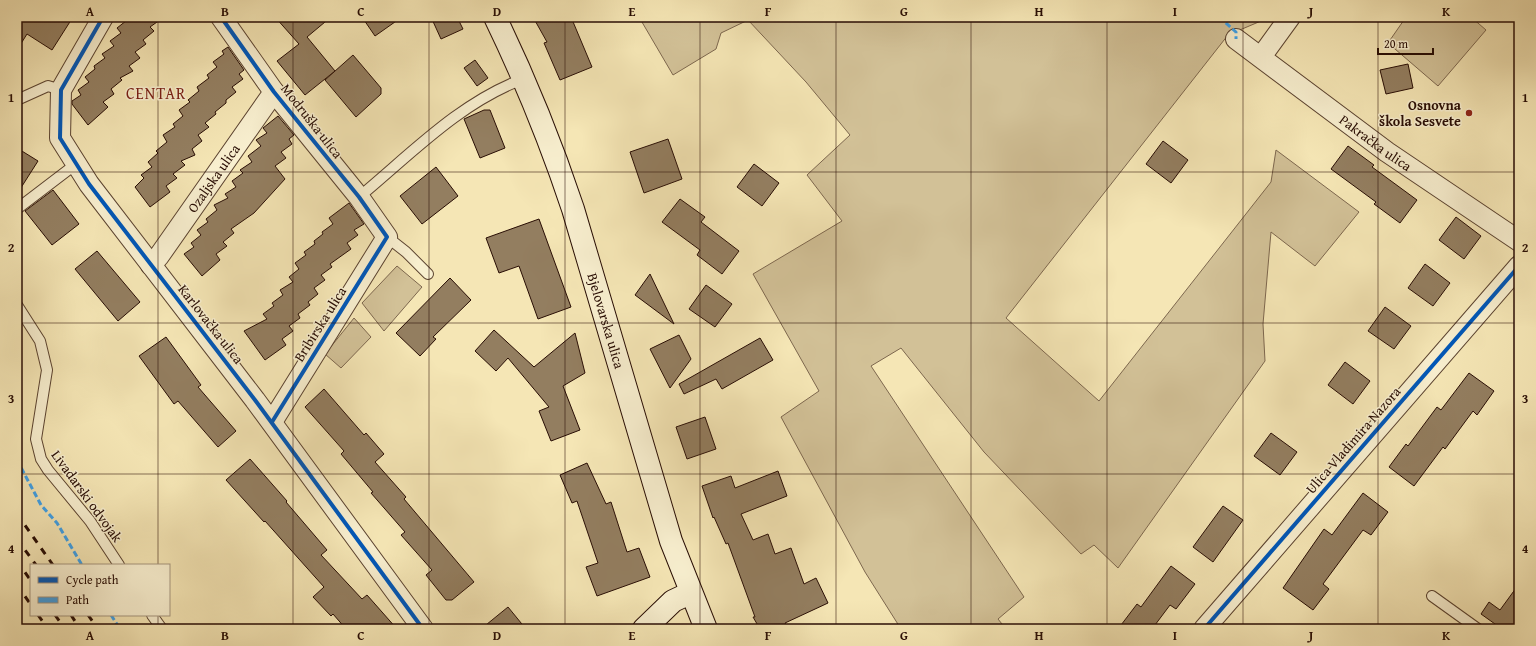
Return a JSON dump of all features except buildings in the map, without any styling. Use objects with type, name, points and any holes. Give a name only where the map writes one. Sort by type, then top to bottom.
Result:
[{"type":"main road","name":"Bjelovarska ulica","points":[[495,17],[523,79],[558,165],[573,209],[671,541],[690,593],[706,629]]},
{"type":"main road","points":[[644,629],[673,602],[690,593]]},
{"type":"street","name":"Karlovačka ulica","points":[[103,17],[61,90],[60,138],[89,184],[272,422],[423,629]]},
{"type":"street","name":"Modruška ulica","points":[[221,17],[274,92],[359,197],[387,237]]},
{"type":"street","points":[[1261,57],[1290,17]]},
{"type":"street","name":"Pakračka ulica","points":[[1236,39],[1388,152],[1519,241]]},
{"type":"street","name":"Ozaljska ulica","points":[[151,265],[159,256],[274,92]]},
{"type":"street","name":"Bribirska ulica","points":[[272,422],[387,237]]},
{"type":"street","name":"Ulica Vladimira Nazora","points":[[1204,629],[1519,266]]},
{"type":"lane","points":[[359,197],[442,126],[503,87],[523,79]]},
{"type":"lane","points":[[17,100],[48,86],[61,90]]},
{"type":"lane","points":[[17,208],[76,164]]},
{"type":"lane","points":[[387,237],[406,252],[428,274]]},
{"type":"lane","name":"Livadarski odvojak","points":[[17,305],[40,341],[47,370],[36,439],[41,459],[48,470],[90,521],[118,564]]},
{"type":"lane","points":[[1432,596],[1478,629]]},
{"type":"lane","points":[[153,616],[162,629]]},
{"type":"shaded area","points":[[639,17],[1268,18],[1228,35],[1006,318],[1099,401],[1271,182],[1276,150],[1359,212],[1315,266],[1271,232],[1263,324],[1265,361],[1118,568],[1094,545],[1081,554],[984,452],[901,348],[871,366],[1024,597],[998,619],[1006,629],[901,629],[865,572],[781,417],[819,391],[753,274],[842,221],[807,175],[850,135],[806,82],[748,20],[721,33],[716,49],[673,75]]},
{"type":"shaded area","points":[[1406,17],[1471,17],[1486,30],[1438,86],[1388,43]]},
{"type":"shaded area","points":[[397,266],[422,287],[384,331],[362,303]]},
{"type":"shaded area","points":[[354,318],[371,337],[341,368],[325,354]]},
{"type":"railway","points":[[17,514],[52,564]]},
{"type":"railway","points":[[17,539],[35,564]]},
{"type":"railway","points":[[17,561],[30,580]]},
{"type":"railway","points":[[17,585],[30,604]]},
{"type":"railway","points":[[39,616],[48,629]]},
{"type":"railway","points":[[56,616],[65,629]]},
{"type":"railway","points":[[72,616],[80,629]]},
{"type":"railway","points":[[89,616],[98,629]]},
{"type":"marked path","points":[[1219,17],[1236,32],[1236,39]]},
{"type":"marked path","points":[[17,460],[41,505],[57,523],[81,564]]},
{"type":"marked path","points":[[112,616],[120,629]]},
{"type":"cycle path","points":[[103,17],[61,90],[60,138],[89,184],[255,400],[423,629]]},
{"type":"cycle path","points":[[221,17],[274,92],[359,197],[387,237],[272,422]]},
{"type":"cycle path","points":[[1204,629],[1519,266]]},
{"type":"place","name":"Osnovna škola Sesvete","points":[[1469,113]]},
{"type":"district","name":"CENTAR","points":[[156,93]]}]
